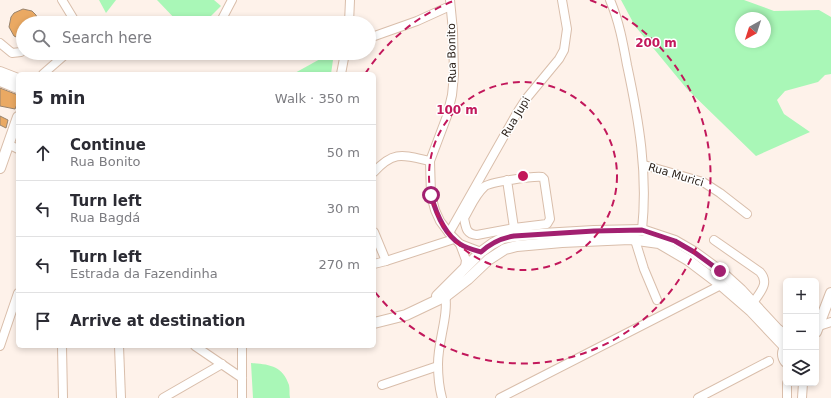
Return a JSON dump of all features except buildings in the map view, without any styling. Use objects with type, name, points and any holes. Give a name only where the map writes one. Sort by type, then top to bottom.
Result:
[{"type":"main road","points":[[0,72],[16,78]]},
{"type":"main road","points":[[0,81],[16,87]]},
{"type":"main road","points":[[0,168],[13,146],[16,129]]},
{"type":"main road","points":[[445,293],[465,267],[481,252],[514,232],[642,230],[675,241],[694,252],[720,271],[783,334]]},
{"type":"main road","points":[[376,323],[406,315],[430,303],[468,279],[488,260],[505,249],[517,246],[562,242],[635,240],[659,244],[669,248],[688,260],[721,285],[751,312],[783,345]]},
{"type":"main road","points":[[819,324],[831,293]]},
{"type":"street","points":[[62,0],[72,16]]},
{"type":"street","points":[[224,16],[232,0]]},
{"type":"street","points":[[349,16],[350,0]]},
{"type":"street","name":"Rua Jupi","points":[[454,239],[517,113],[526,99],[559,59],[564,50],[567,29],[562,0]]},
{"type":"street","points":[[610,0],[619,23],[631,83],[644,165],[644,211],[642,230]]},
{"type":"street","points":[[376,36],[417,21],[450,3]]},
{"type":"street","name":"Rua Bonito","points":[[450,3],[453,31],[454,75],[452,95],[447,116],[430,161],[431,195],[440,221],[454,239],[466,260],[465,267]]},
{"type":"street","points":[[0,43],[12,53],[16,53]]},
{"type":"street","points":[[45,72],[59,60]]},
{"type":"street","points":[[341,72],[344,60]]},
{"type":"street","points":[[376,170],[384,162],[398,155],[430,161]]},
{"type":"street","name":"Rua Murici","points":[[644,165],[703,182],[748,214]]},
{"type":"street","points":[[540,177],[544,179],[550,219],[547,224],[514,232],[471,235],[467,231],[464,218],[484,186],[487,184],[507,180],[540,177]]},
{"type":"street","points":[[507,180],[514,232]]},
{"type":"street","points":[[376,237],[386,261]]},
{"type":"street","points":[[376,264],[454,239],[481,252]]},
{"type":"street","points":[[635,240],[657,300]]},
{"type":"street","points":[[714,240],[760,272],[763,276],[764,286],[753,303]]},
{"type":"street","points":[[500,398],[721,285]]},
{"type":"street","points":[[442,398],[439,385],[438,366],[446,315],[445,293]]},
{"type":"street","points":[[0,346],[16,299]]},
{"type":"street","points":[[819,328],[831,322]]},
{"type":"street","points":[[62,348],[63,398]]},
{"type":"street","points":[[119,348],[121,398]]},
{"type":"street","points":[[198,348],[242,378]]},
{"type":"street","points":[[242,348],[242,398]]},
{"type":"street","points":[[698,398],[769,361]]},
{"type":"street","points":[[163,398],[222,364]]},
{"type":"street","points":[[382,385],[438,366]]},
{"type":"street","points":[[787,386],[787,398]]},
{"type":"green space","points":[[99,0],[116,0],[106,13]]},
{"type":"green space","points":[[157,0],[214,0],[221,6],[211,16],[172,16]]},
{"type":"green space","points":[[621,0],[744,0],[774,11],[819,10],[831,17],[831,74],[825,75],[818,82],[785,91],[777,100],[784,114],[810,132],[756,156],[687,89],[635,26]]},
{"type":"green space","points":[[318,60],[333,60],[331,72],[297,72]]},
{"type":"green space","points":[[251,363],[269,365],[279,370],[289,385],[290,398],[253,398]]},
{"type":"route","points":[[431,195],[440,221],[454,239],[468,248],[481,252],[504,238],[514,236],[594,231],[642,230],[675,241],[694,252],[720,271]]}]
